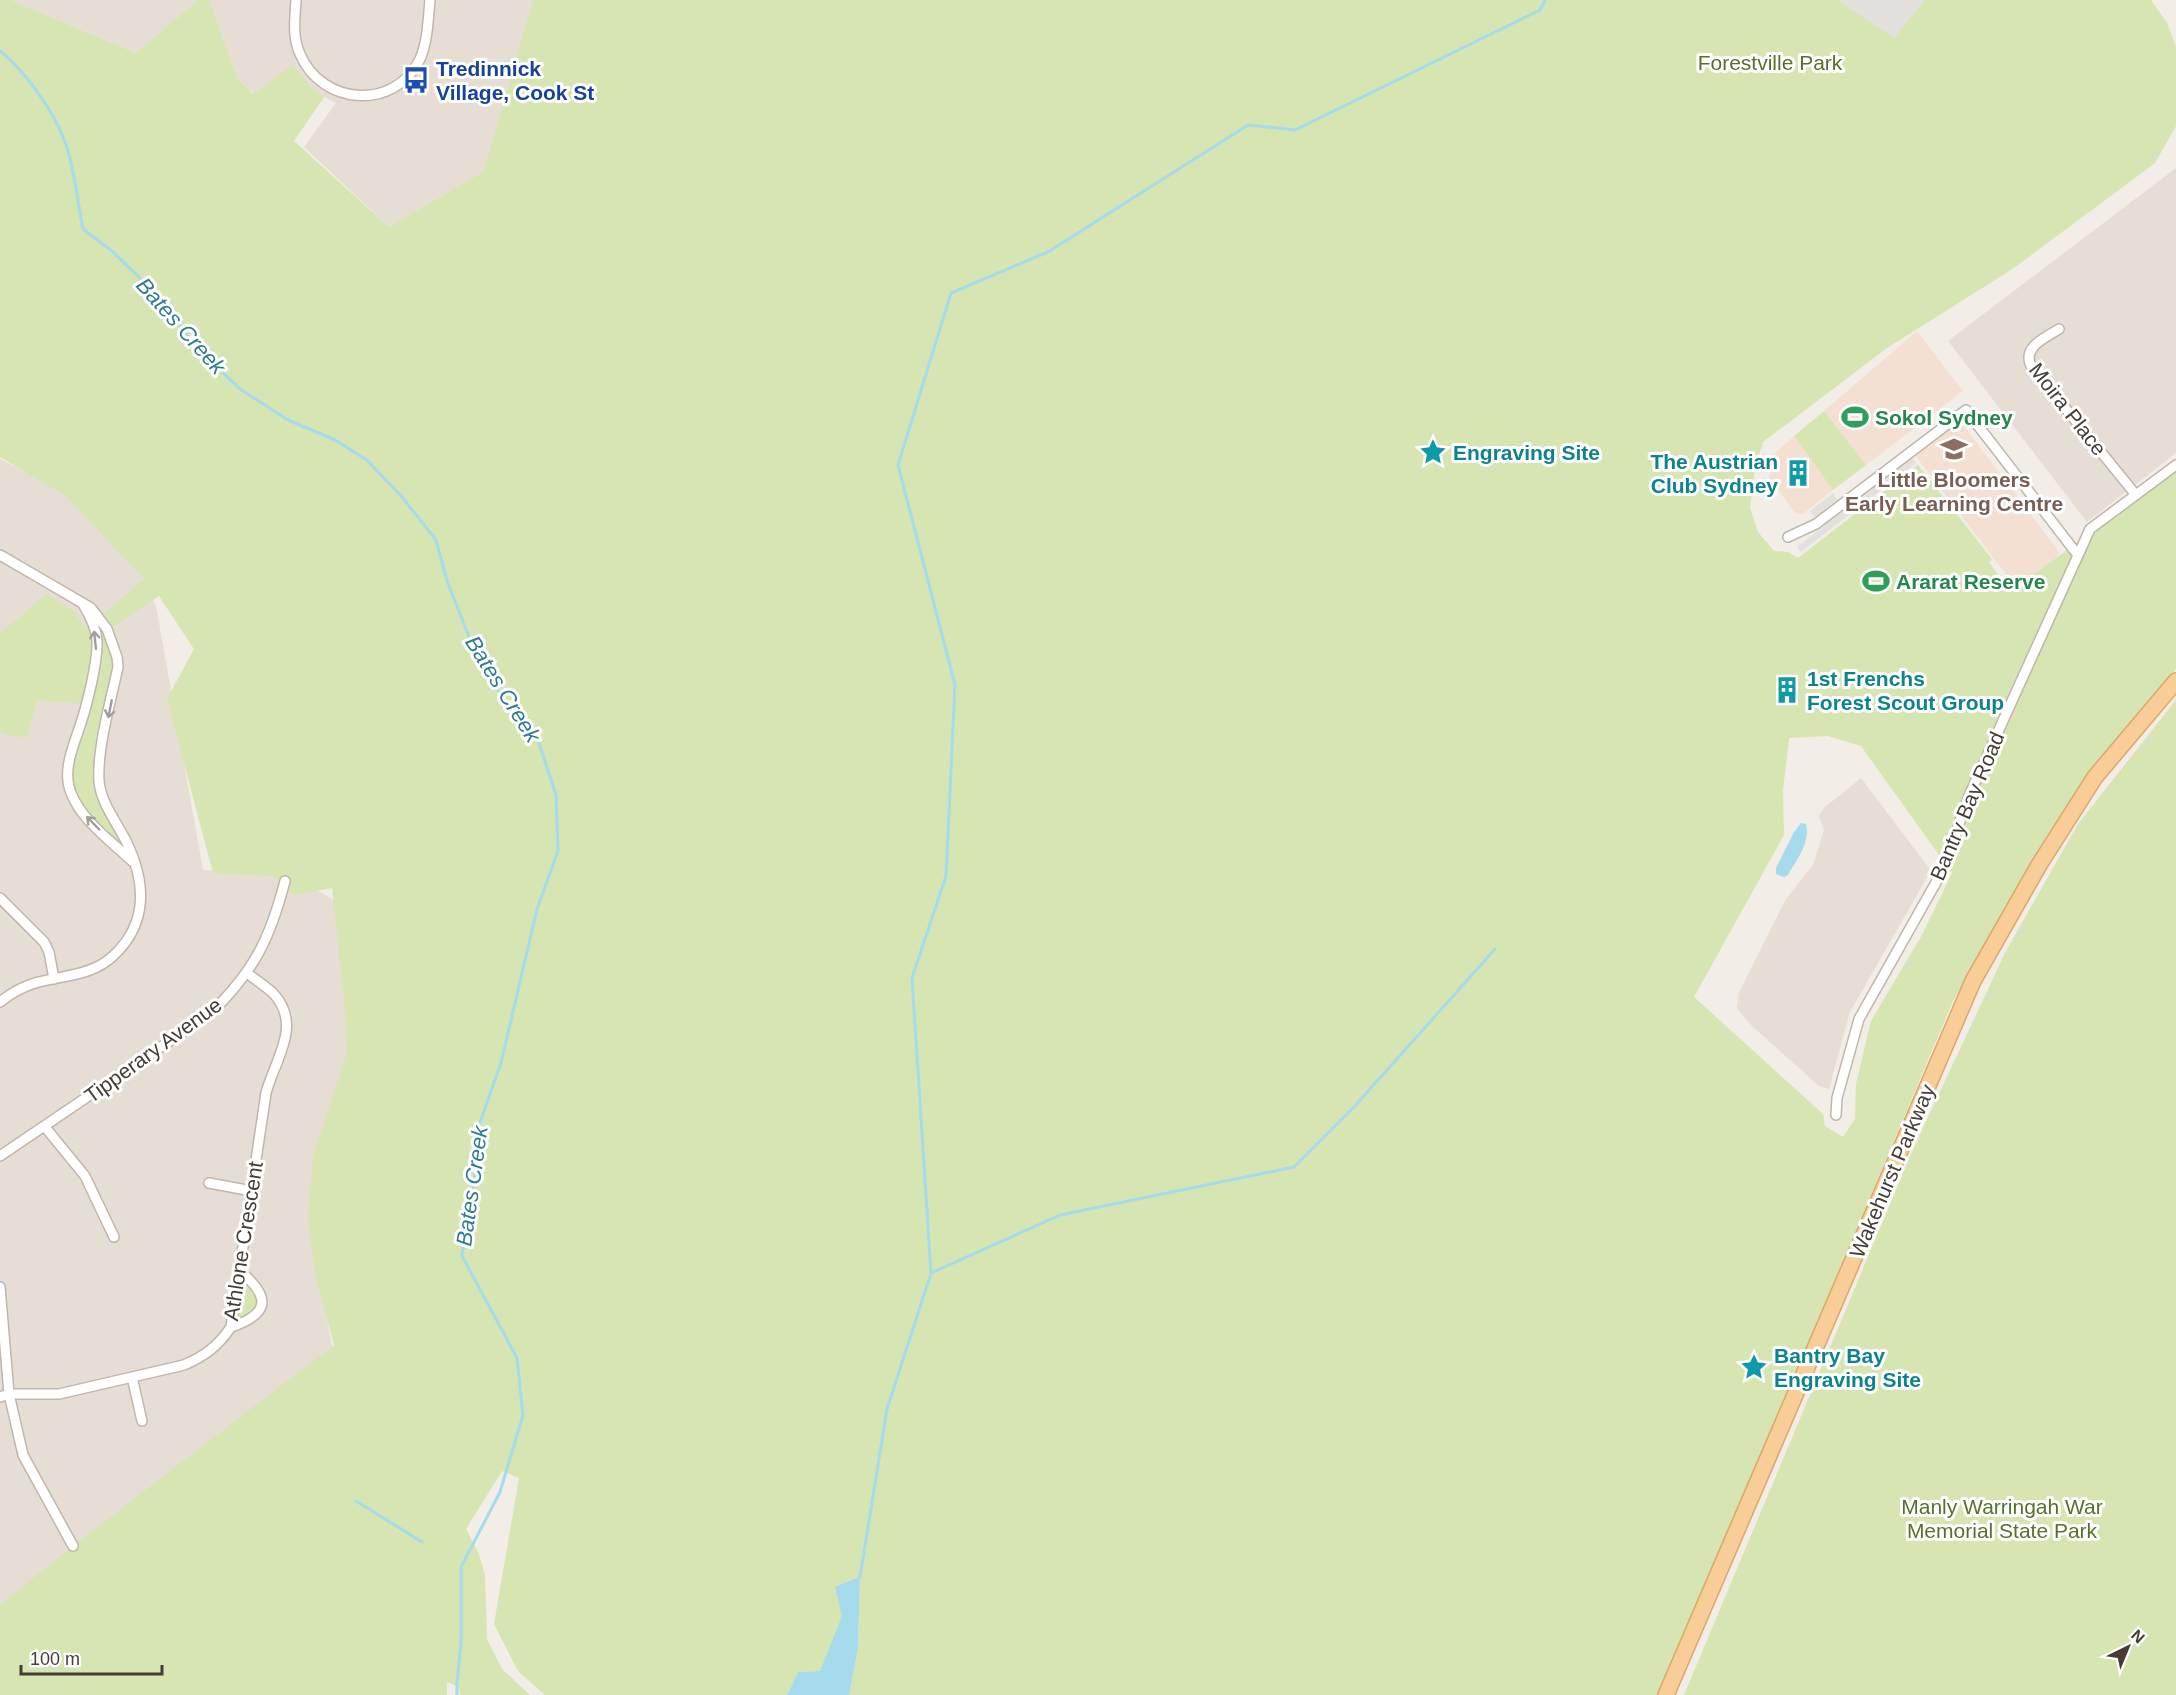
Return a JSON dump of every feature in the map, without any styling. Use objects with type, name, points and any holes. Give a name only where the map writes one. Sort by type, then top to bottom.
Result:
[{"type":"main road","name":"Wakehurst Parkway","points":[[1666,1695],[1973,981],[2039,864],[2095,777],[2176,681]]},
{"type":"street","points":[[296,0],[295,40],[298,52],[308,70],[334,90],[362,96],[386,91],[412,72],[425,46],[430,0]]},
{"type":"street","name":"Moira Place","points":[[2059,328],[2030,351],[2027,358],[2031,366],[2136,495]]},
{"type":"street","points":[[1788,537],[1816,524],[1966,410],[2077,554]]},
{"type":"street","name":"Bantry Bay Road","points":[[1836,1115],[1838,1098],[1859,1019],[1943,870],[1968,798],[2077,554],[2090,530],[2176,465]]},
{"type":"street","points":[[0,555],[92,608],[107,629],[117,657],[118,668],[102,748],[99,779],[102,796],[127,842],[142,889],[138,921],[128,940],[112,957],[95,968],[22,988],[0,1002]]},
{"type":"street","points":[[81,601],[90,617],[97,639],[96,658],[82,721],[71,753],[68,776],[70,791],[78,808],[135,864]]},
{"type":"street","name":"Tipperary Avenue","points":[[0,1156],[210,1013],[229,995],[247,973],[265,943],[276,919],[285,881]]},
{"type":"street","points":[[0,898],[44,942],[49,952],[54,978]]},
{"type":"street","name":"Athlone Crescent","points":[[4,1395],[59,1394],[184,1365],[212,1350],[231,1327],[266,1093],[270,1076],[287,1036],[286,1014],[274,994],[247,973]]},
{"type":"street","points":[[45,1127],[85,1176],[114,1237]]},
{"type":"street","points":[[209,1183],[252,1191]]},
{"type":"street","points":[[231,1327],[257,1315],[261,1305],[261,1293],[240,1271]]},
{"type":"street","points":[[0,1287],[4,1395],[23,1455],[72,1546]]},
{"type":"street","points":[[132,1377],[142,1421]]},
{"type":"shaded area","points":[[11,0],[198,0],[136,53]]},
{"type":"shaded area","points":[[209,0],[533,0],[504,116],[484,171],[389,227],[304,147],[336,103],[319,94],[300,76],[254,94],[238,79]]},
{"type":"shaded area","points":[[1837,0],[1925,0],[1894,38]]},
{"type":"shaded area","points":[[2176,168],[2176,453],[2087,522],[1948,341]]},
{"type":"shaded area","points":[[1917,331],[1963,391],[1866,465],[1824,411]]},
{"type":"shaded area","points":[[1954,425],[1964,426],[2059,552],[2034,611],[1915,455]]},
{"type":"shaded area","points":[[1794,436],[1833,490],[1803,514],[1795,513],[1769,477],[1776,452]]},
{"type":"shaded area","points":[[1912,457],[1916,463],[1801,552],[1797,547]]},
{"type":"shaded area","points":[[0,459],[68,493],[137,566],[156,606],[203,870],[289,874],[341,904],[352,1052],[315,1259],[333,1350],[0,1607]]},
{"type":"shaded area","points":[[1833,493],[1837,500],[1815,517],[1810,511]]},
{"type":"shaded area","points":[[1861,778],[1930,872],[1850,1012],[1829,1089],[1819,1086],[1752,1026],[1737,1008],[1739,992],[1786,899],[1813,865],[1824,830],[1819,816],[1824,808]]},
{"type":"green space","name":"Forestville Park","points":[[0,0],[11,0],[136,53],[198,0],[209,0],[238,79],[253,94],[293,65],[310,86],[324,97],[294,141],[389,227],[484,171],[533,0],[2151,0],[2167,23],[2176,47],[2176,126],[2155,163],[2014,268],[1887,348],[1763,442],[1755,468],[1750,508],[1758,532],[1774,551],[1788,552],[1798,558],[1918,465],[1992,559],[1989,562],[2010,592],[2176,470],[2176,669],[2087,778],[2025,874],[1953,1001],[1660,1695],[849,1695],[858,1649],[860,1577],[820,1671],[798,1672],[787,1695],[545,1695],[518,1671],[494,1624],[519,1478],[502,1471],[466,1529],[479,1554],[485,1576],[487,1639],[502,1669],[530,1695],[460,1695],[459,1687],[447,1682],[447,1695],[0,1695],[0,1605],[334,1345],[315,1273],[308,1218],[313,1156],[347,1053],[344,998],[332,888],[293,895],[273,876],[213,873],[167,699],[194,649],[159,596],[105,633],[113,657],[113,668],[95,780],[98,799],[120,843],[107,833],[83,807],[72,782],[74,760],[91,705],[37,700],[27,738],[3,734],[0,731],[0,634],[46,594],[74,612],[86,629],[144,579],[66,496],[0,457]],"holes":[[[1828,736],[1861,746],[1952,873],[1922,935],[1871,1021],[1856,1084],[1855,1119],[1843,1137],[1825,1126],[1823,1114],[1694,997],[1784,835],[1783,790],[1789,738]]]},
{"type":"green space","points":[[1824,411],[1866,465],[1833,490],[1794,436]]},
{"type":"green space","name":"Manly Warringah War Memorial State Park","points":[[2176,700],[2176,1695],[1684,1695],[1914,1147],[2006,951],[2078,824]]},
{"type":"green space","points":[[247,1284],[255,1291],[259,1302],[253,1314],[238,1321],[242,1287]]},
{"type":"water","points":[[1801,823],[1806,824],[1807,831],[1802,851],[1788,875],[1784,877],[1776,874],[1776,868]]},
{"type":"water","points":[[860,1577],[858,1649],[849,1695],[787,1695],[798,1672],[820,1671],[842,1616],[835,1587]]},
{"type":"waterway","points":[[860,1577],[887,1409],[931,1273],[912,978],[946,876],[955,685],[898,465],[951,293],[1048,252],[1248,125],[1295,130],[1540,10],[1545,0]]},
{"type":"waterway","name":"Bates Creek","points":[[0,51],[29,80],[60,130],[71,163],[83,229],[112,251],[153,291],[196,347],[240,389],[288,420],[335,440],[367,460],[402,497],[436,540],[447,581],[475,652],[504,700],[537,737],[556,795],[558,851],[537,909],[501,1063],[478,1128],[476,1168],[462,1256],[517,1358],[523,1415],[500,1492],[461,1567],[461,1643],[457,1695]]},
{"type":"waterway","points":[[931,1273],[1060,1215],[1294,1167],[1354,1107],[1495,949]]},
{"type":"waterway","points":[[356,1501],[422,1542]]},
{"type":"place","name":"Tredinnick Village, Cook St","points":[[416,80]]},
{"type":"place","name":"Sokol Sydney","points":[[1855,417]]},
{"type":"place","name":"Little Bloomers Early Learning Centre","points":[[1954,449]]},
{"type":"place","name":"Engraving Site","points":[[1433,452]]},
{"type":"place","name":"The Austrian Club Sydney","points":[[1798,473]]},
{"type":"place","name":"Ararat Reserve","points":[[1876,581]]},
{"type":"place","name":"1st Frenchs Forest Scout Group","points":[[1787,690]]},
{"type":"place","name":"Bantry Bay Engraving Site","points":[[1754,1367]]}]
